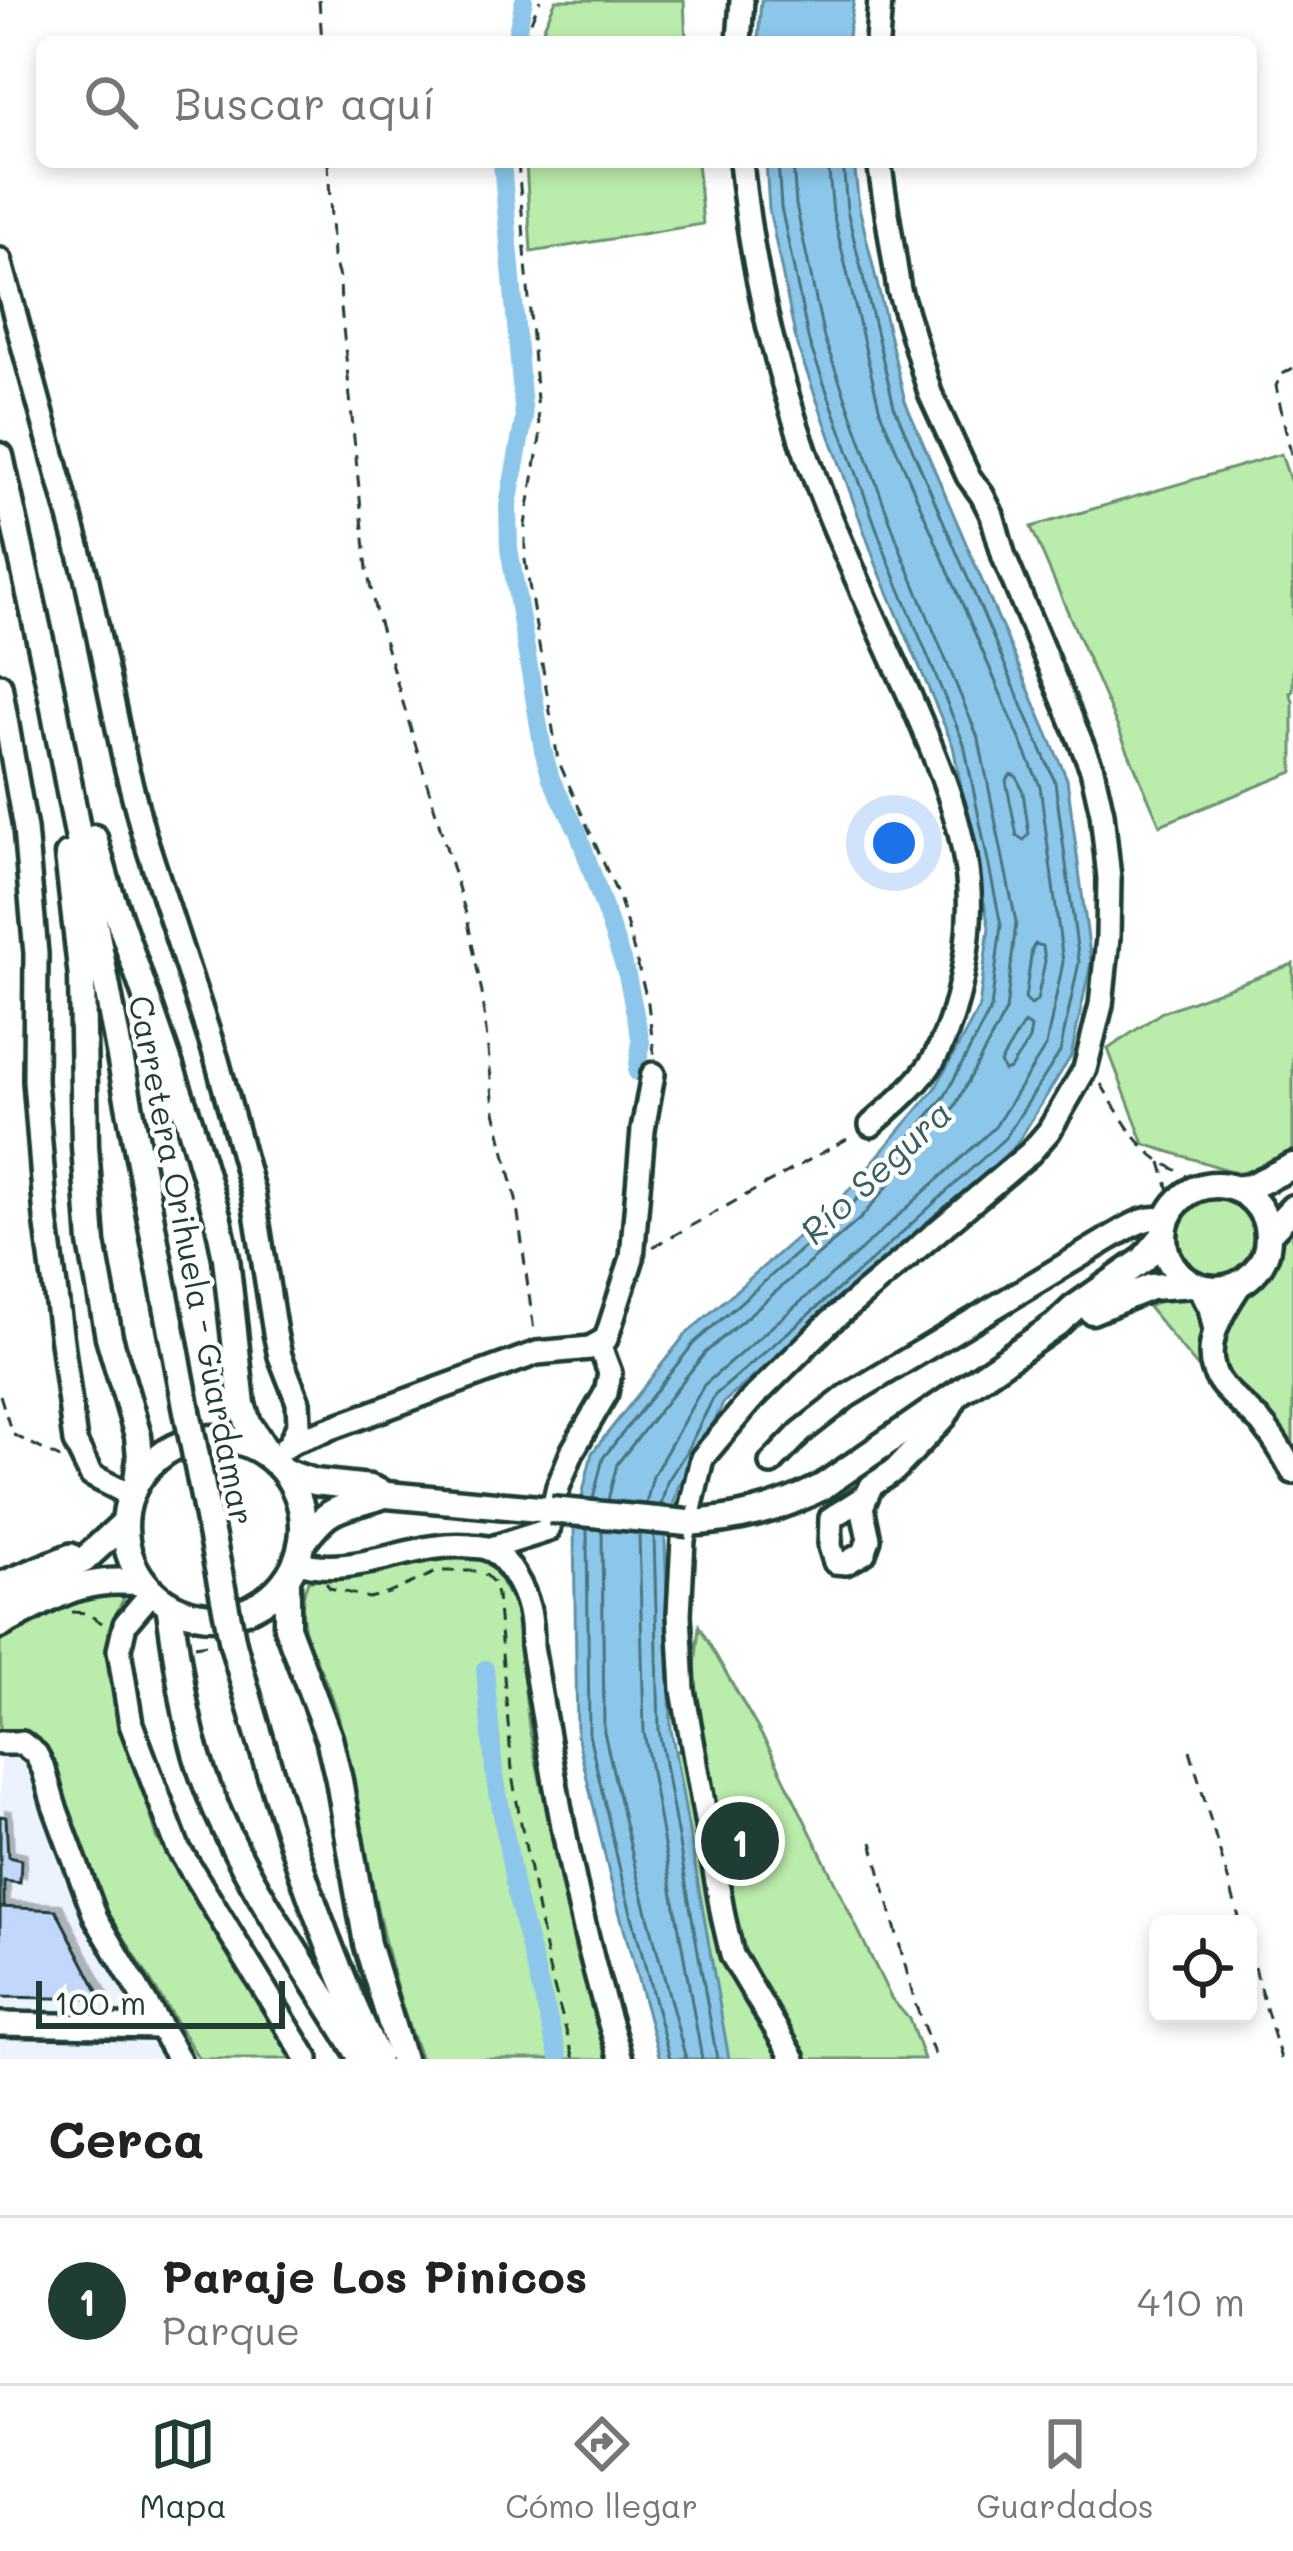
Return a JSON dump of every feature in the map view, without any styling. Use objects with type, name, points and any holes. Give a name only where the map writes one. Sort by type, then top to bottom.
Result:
[{"type":"main road","name":"Carretera Orihuela - Guardamar","points":[[0,456],[50,686],[233,1644],[290,1842],[340,1977],[378,2059]]},
{"type":"main road","points":[[50,686],[107,884],[204,1170],[226,1258],[242,1404],[248,1423],[279,1458],[297,1494],[303,1519],[300,1563],[287,1627],[329,1738],[367,1944],[402,2059]]},
{"type":"main road","points":[[50,686],[82,978],[92,1243],[140,1458],[124,1522],[126,1544],[133,1565],[155,1593],[209,1792],[252,1880],[362,2059]]},
{"type":"main road","points":[[134,1488],[150,1463],[167,1450],[208,1437],[250,1445],[314,1482],[370,1488],[388,1495],[688,1523],[762,1514],[822,1487],[1143,1260],[1192,1191],[1204,1186],[1250,1187],[1293,1166]]},
{"type":"main road","points":[[1056,1325],[1151,1287],[1214,1289],[1242,1282],[1262,1262],[1268,1234],[1258,1207],[1235,1189]]},
{"type":"main road","points":[[1268,1234],[1293,1208]]},
{"type":"main road","points":[[1168,1221],[1165,1247],[1174,1269],[1196,1286]]},
{"type":"main road","points":[[0,1625],[81,1584],[108,1580],[155,1593],[189,1613],[233,1615],[272,1594],[300,1563],[314,1528],[338,1507],[388,1495]]},
{"type":"main road","points":[[0,1600],[84,1561],[124,1522]]},
{"type":"street","points":[[739,36],[742,0]]},
{"type":"street","points":[[878,36],[880,0]]},
{"type":"street","points":[[742,168],[748,234],[789,401],[816,482],[934,753],[957,821],[969,890],[968,958],[934,1060],[872,1125]]},
{"type":"street","points":[[794,2059],[732,1955],[683,1690],[683,1540],[702,1458],[749,1401],[830,1322],[1030,1153],[1049,1131],[1085,1069],[1101,1005],[1108,938],[1102,813],[1092,769],[1004,557],[992,515],[930,394],[899,290],[880,168]]},
{"type":"street","points":[[0,260],[86,576],[143,832],[217,1060],[253,1193],[274,1333],[298,1402],[299,1424],[279,1458]]},
{"type":"street","points":[[0,686],[26,829],[36,954],[35,1081],[46,1218],[75,1442],[91,1474],[134,1488]]},
{"type":"street","points":[[279,1458],[537,1353],[590,1348],[606,1339],[632,1258],[653,1074]]},
{"type":"street","points":[[771,1463],[847,1396],[1110,1238],[1144,1220],[1168,1221]]},
{"type":"street","points":[[1242,1282],[1215,1331],[1210,1349],[1213,1370],[1264,1426],[1293,1472]]},
{"type":"street","points":[[1196,1286],[1210,1307],[1215,1331]]},
{"type":"street","points":[[300,1563],[383,1558],[433,1546],[488,1549],[548,1530],[573,1450],[606,1393],[610,1372],[599,1344]]},
{"type":"street","points":[[867,1496],[871,1486],[895,1470],[945,1417],[959,1392]]},
{"type":"street","points":[[0,1584],[105,1543]]},
{"type":"street","points":[[488,1549],[508,1565],[525,1592],[532,1616],[532,1646],[564,1841],[601,1997],[621,2059]]},
{"type":"street","points":[[155,1593],[125,1624],[119,1650],[131,1724],[178,1848],[307,2059]]},
{"type":"street","points":[[11,1743],[36,1754],[96,1918],[179,2059]]},
{"type":"street","points":[[0,2024],[160,2027]]},
{"type":"path","points":[[319,0],[322,36]]},
{"type":"path","points":[[527,36],[540,0]]},
{"type":"path","points":[[328,168],[333,257],[340,280],[367,569],[467,917],[482,993],[494,1107],[516,1199],[537,1353]]},
{"type":"path","points":[[518,168],[540,438],[525,525],[525,560],[558,760],[620,900],[648,1003],[653,1074]]},
{"type":"path","points":[[1293,368],[1276,386],[1293,463]]},
{"type":"path","points":[[1085,1069],[1097,1076],[1123,1120],[1160,1161],[1204,1186]]},
{"type":"path","points":[[632,1258],[872,1125]]},
{"type":"path","points":[[1160,1161],[1172,1195],[1168,1221]]},
{"type":"path","points":[[0,1395],[12,1434],[91,1474]]},
{"type":"path","points":[[300,1563],[330,1588],[369,1598],[439,1571],[475,1571],[493,1582],[513,1781],[550,1969],[574,2059]]},
{"type":"path","points":[[1190,1750],[1238,1915]]},
{"type":"path","points":[[872,1843],[916,2006],[937,2059]]},
{"type":"path","points":[[1257,1978],[1281,2059]]},
{"type":"shaded area","points":[[115,1587],[128,1598],[111,1633],[112,1679],[158,1840],[295,2059],[0,2059],[0,1633]]},
{"type":"green space","points":[[556,0],[684,0],[686,36],[542,36]]},
{"type":"green space","points":[[526,168],[698,168],[703,224],[531,252]]},
{"type":"green space","points":[[1281,454],[1293,489],[1293,772],[1160,825],[1031,527]]},
{"type":"green space","points":[[1293,964],[1293,1151],[1241,1174],[1144,1144],[1108,1049],[1162,1012]]},
{"type":"green space","points":[[1210,1196],[1247,1212],[1255,1228],[1254,1250],[1293,1230],[1293,1461],[1234,1408],[1148,1307],[1204,1277],[1182,1257],[1175,1234],[1184,1211]]},
{"type":"green space","points":[[439,1557],[489,1560],[516,1608],[529,1727],[576,1953],[613,2059],[421,2059],[409,2027],[381,1927],[337,1711],[305,1631],[303,1598],[308,1581]]},
{"type":"green space","points":[[114,1590],[124,1598],[109,1628],[109,1678],[158,1840],[294,2059],[199,2059],[99,1897],[51,1756],[34,1738],[0,1734],[0,1636],[87,1594]]},
{"type":"green space","points":[[699,1626],[772,1753],[891,1998],[909,2019],[924,2059],[718,2059],[659,1754],[687,1749]]},
{"type":"water","points":[[761,0],[854,0],[848,36],[758,36]]},
{"type":"water","name":"Río Segura","points":[[766,168],[855,168],[859,207],[905,401],[1067,779],[1091,962],[1071,1056],[1016,1145],[724,1402],[678,1487],[665,1538],[671,1729],[729,2059],[660,2059],[577,1735],[574,1531],[592,1453],[685,1335],[842,1198],[935,1089],[979,1008],[989,927],[953,746],[876,564],[797,345],[769,209]]},
{"type":"building","points":[[0,1816],[6,1817],[8,1857],[21,1860],[20,1883],[4,1881],[4,1908],[0,1907]]},
{"type":"building","points":[[0,1907],[56,1910],[102,1999],[0,1997]]},
{"type":"waterway","points":[[516,36],[524,0]]},
{"type":"waterway","points":[[503,168],[524,419],[508,505],[509,548],[543,750],[551,779],[578,832],[627,975],[641,1042],[637,1072]]},
{"type":"waterway","points":[[485,1669],[494,1770],[517,1899],[559,2059]]},
{"type":"place","name":"Paraje Los Pinicos","points":[[740,1841]]}]
